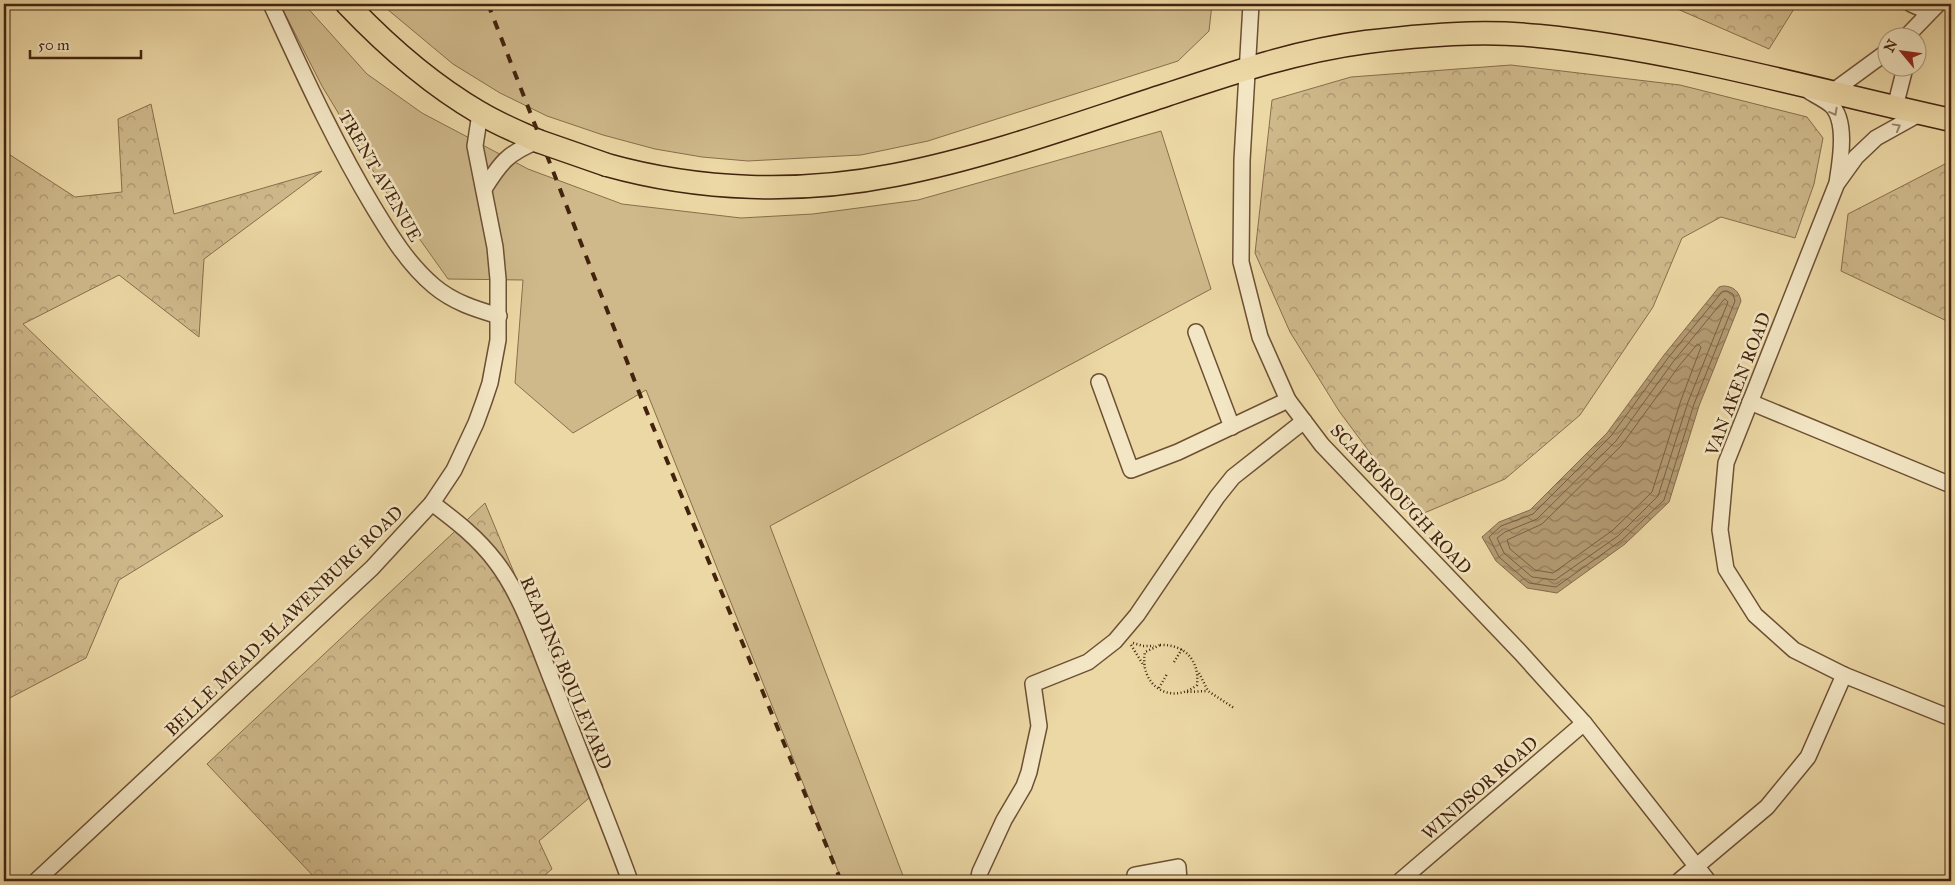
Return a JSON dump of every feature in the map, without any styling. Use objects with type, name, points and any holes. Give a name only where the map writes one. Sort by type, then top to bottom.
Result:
[{"type":"highway","points":[[347,4],[401,56],[452,95],[480,113],[538,141],[594,161],[643,175],[690,183],[773,188],[832,184],[893,176],[990,152],[1248,68],[1298,54],[1363,42],[1431,35],[1536,35],[1647,51],[1796,83],[1951,120]]},
{"type":"street","name":"TRENT AVENUE","points":[[271,4],[352,172],[396,244],[413,266],[436,287],[468,307],[499,316]]},
{"type":"street","name":"SCARBOROUGH ROAD","points":[[1251,4],[1242,160],[1241,262],[1260,337],[1288,400],[1322,445],[1520,652],[1584,723],[1708,881]]},
{"type":"street","points":[[1911,4],[1934,8]]},
{"type":"street","points":[[1915,28],[1934,8]]},
{"type":"street","points":[[1832,92],[1878,58]]},
{"type":"street","points":[[1895,107],[1902,78]]},
{"type":"street","name":"VAN AKEN ROAD","points":[[1796,83],[1832,106],[1839,122],[1842,138],[1837,183]]},
{"type":"street","points":[[480,113],[475,146],[495,247],[499,316]]},
{"type":"street","name":"VAN AKEN ROAD","points":[[1921,113],[1876,138],[1856,157],[1837,183],[1726,463],[1720,530],[1726,569],[1755,615],[1794,650],[1844,675],[1951,718]]},
{"type":"street","points":[[484,189],[500,163],[520,149],[538,141]]},
{"type":"street","name":"BELLE MEAD-BLAWENBURG ROAD","points":[[36,881],[372,568],[432,504],[454,470],[484,401],[490,383],[498,340],[499,316]]},
{"type":"street","points":[[1196,332],[1232,427]]},
{"type":"street","points":[[1099,382],[1131,470],[1178,452],[1288,400]]},
{"type":"street","points":[[1750,402],[1951,485]]},
{"type":"street","points":[[978,881],[980,872],[1004,820],[1024,786],[1029,772],[1038,726],[1033,684],[1088,662],[1115,641],[1137,615],[1216,497],[1233,477],[1304,421]]},
{"type":"street","name":"READING BOULEVARD","points":[[432,504],[458,522],[476,539],[497,563],[512,587],[536,639],[630,881]]},
{"type":"street","points":[[1679,881],[1766,807],[1808,757],[1844,675]]},
{"type":"street","name":"WINDSOR ROAD","points":[[1400,881],[1584,723]]},
{"type":"street","points":[[1134,881],[1135,875],[1178,868],[1179,881]]},
{"type":"path","points":[[1208,692],[1189,654],[1182,649],[1168,645],[1143,646],[1129,642],[1137,652],[1150,681],[1159,688],[1169,693],[1208,692],[1234,708]]},
{"type":"path","points":[[1144,667],[1146,652],[1160,645]]},
{"type":"path","points":[[1174,662],[1182,649]]},
{"type":"path","points":[[1184,692],[1197,685],[1197,668]]},
{"type":"path","points":[[1159,688],[1167,674]]},
{"type":"green space","points":[[280,4],[304,4],[367,74],[422,113],[528,169],[622,204],[741,218],[813,214],[918,200],[1161,131],[1211,289],[770,526],[905,881],[842,881],[646,390],[573,433],[515,383],[523,280],[448,279],[384,189],[322,86]]},
{"type":"green space","points":[[381,4],[1212,4],[1209,31],[1178,61],[928,141],[861,155],[748,161],[702,157],[655,149],[603,135],[547,116],[500,93],[453,64]]},
{"type":"green space","points":[[1666,4],[1797,4],[1769,49]]},
{"type":"green space","points":[[1511,65],[1680,85],[1807,117],[1823,138],[1814,184],[1795,238],[1721,217],[1682,238],[1653,307],[1580,415],[1505,479],[1417,516],[1339,411],[1290,332],[1255,253],[1272,100],[1351,77]]},
{"type":"green space","points":[[151,104],[174,214],[322,171],[204,259],[199,337],[119,275],[23,324],[223,516],[119,580],[86,658],[4,701],[4,151],[75,197],[122,192],[118,119]]},
{"type":"green space","points":[[1945,164],[1951,165],[1951,323],[1841,271],[1848,214]]},
{"type":"green space","points":[[485,503],[603,786],[539,841],[552,869],[538,881],[318,881],[207,764]]},
{"type":"water","points":[[1723,286],[1735,290],[1739,294],[1741,301],[1699,406],[1669,502],[1625,544],[1557,593],[1527,588],[1496,561],[1482,537],[1499,522],[1530,510],[1607,433],[1664,355],[1719,287]]},
{"type":"railway","points":[[488,4],[644,405],[841,881]]}]
